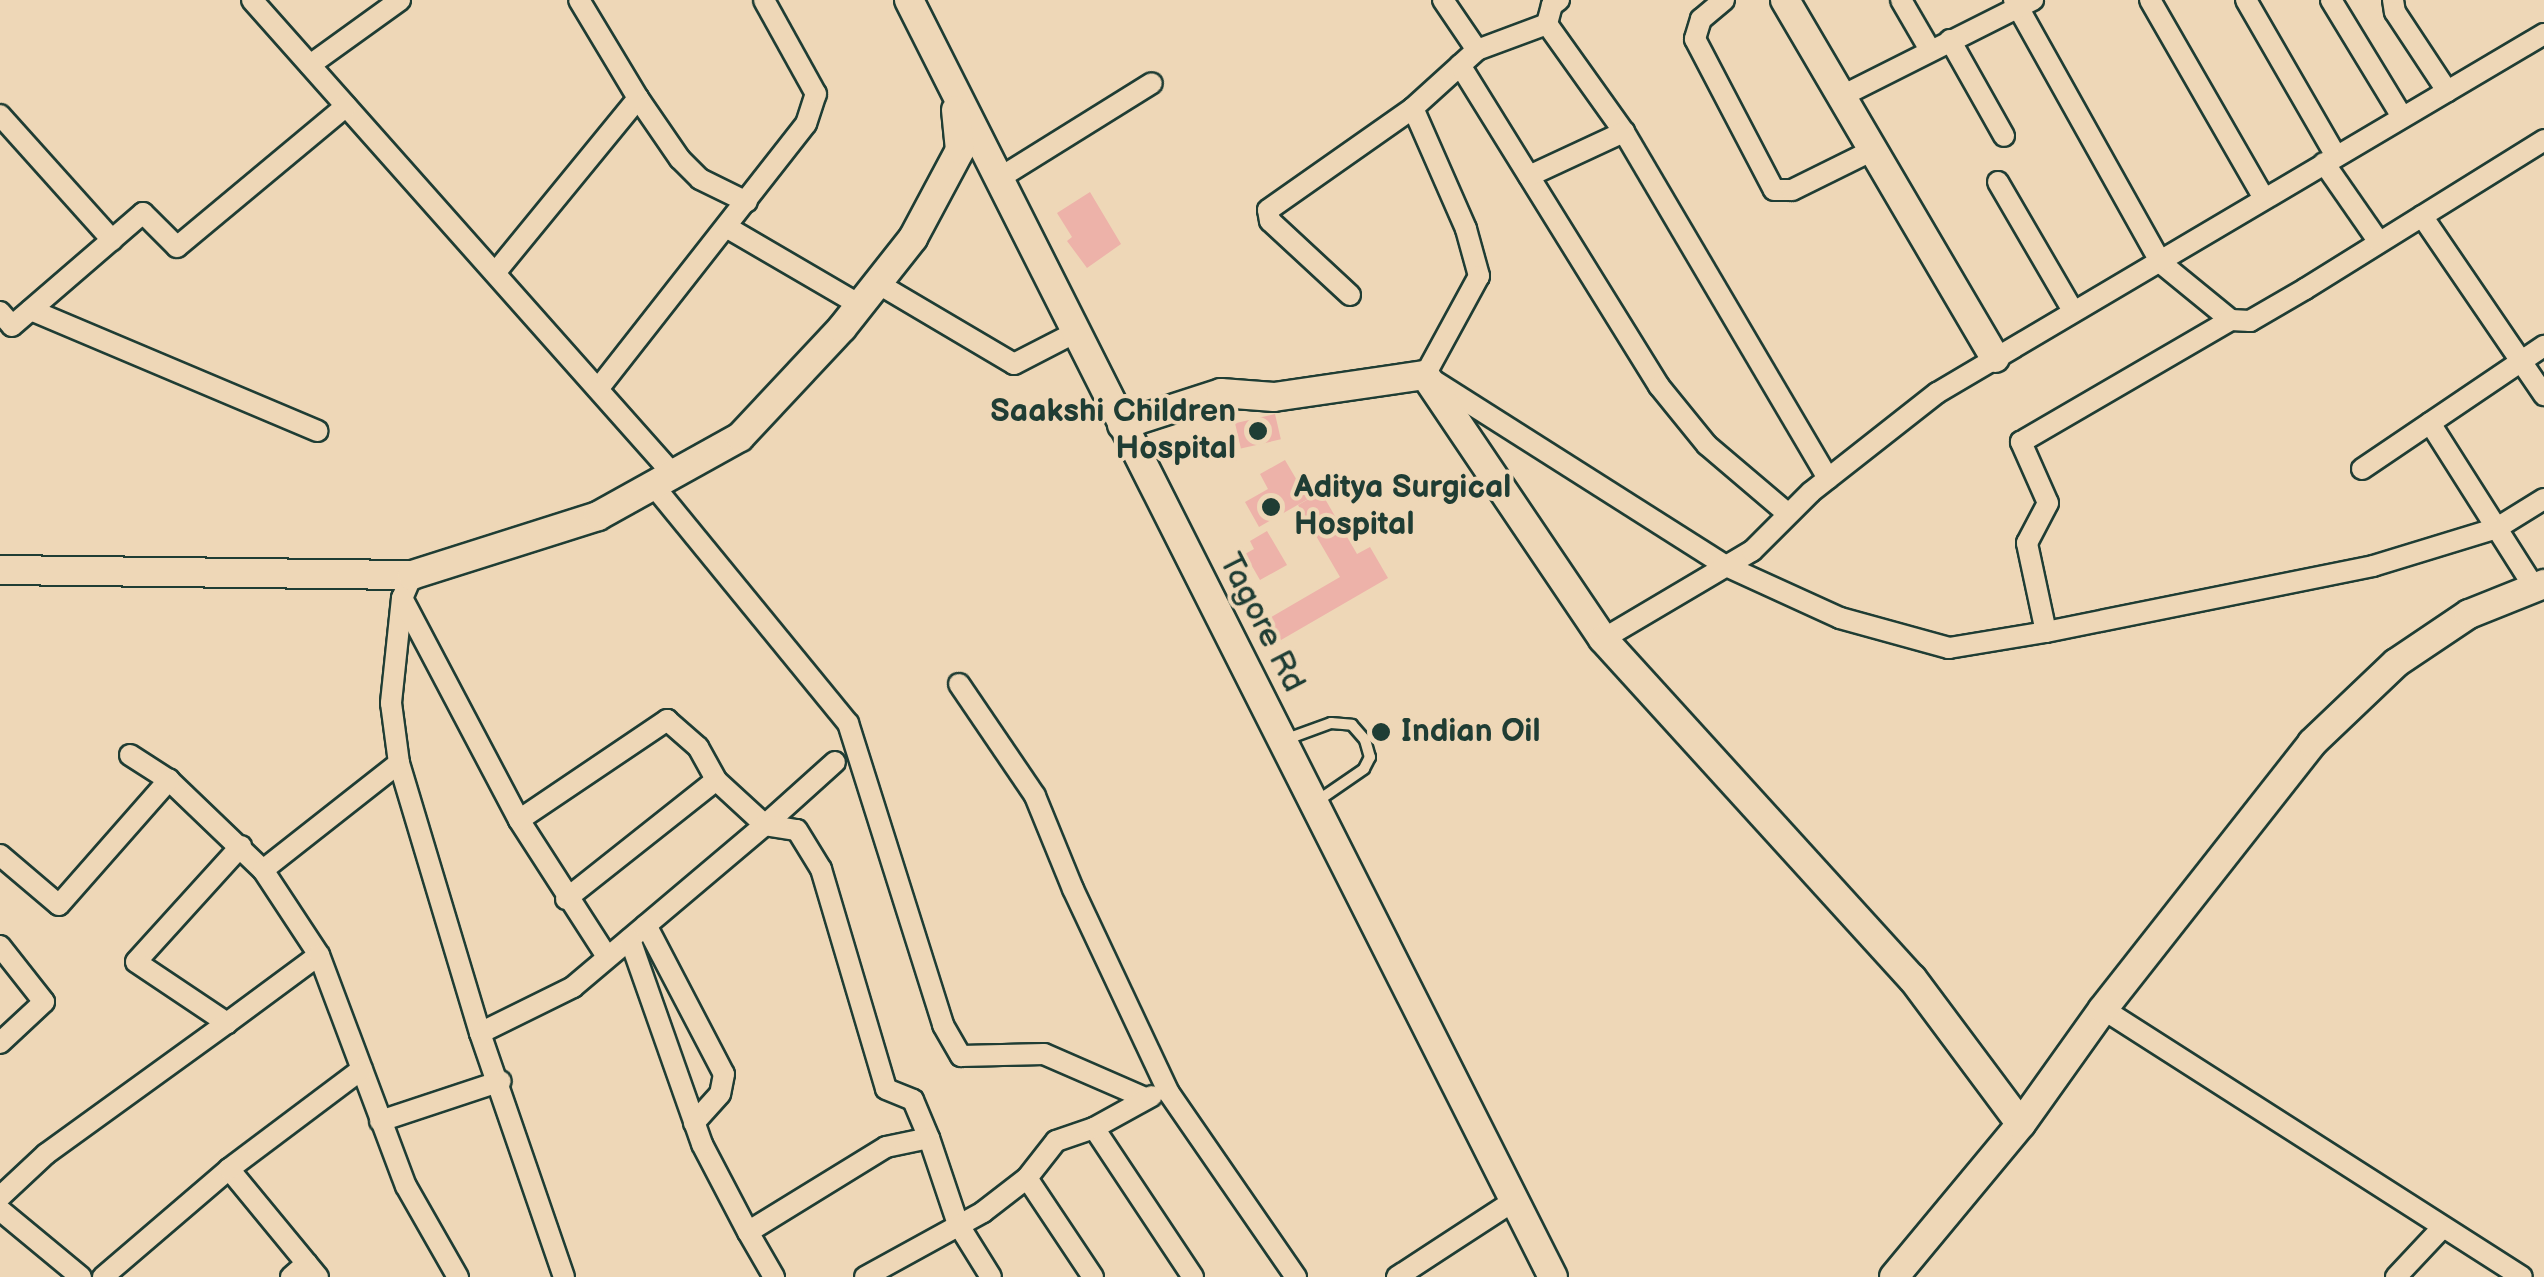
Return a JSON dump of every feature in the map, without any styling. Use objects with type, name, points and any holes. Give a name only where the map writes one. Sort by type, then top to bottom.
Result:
[{"type":"street","points":[[310,65],[400,0]]},
{"type":"street","points":[[580,0],[680,160],[700,179],[748,202]]},
{"type":"street","points":[[598,388],[728,228],[806,124],[816,94],[764,0]]},
{"type":"street","name":"Tagore Rd","points":[[909,0],[1552,1277]]},
{"type":"street","points":[[1443,0],[1476,50]]},
{"type":"street","points":[[1547,24],[1552,5],[1559,0]]},
{"type":"street","points":[[1724,0],[1701,18],[1695,39],[1774,190],[1792,190],[1873,150]]},
{"type":"street","points":[[1785,0],[1996,358]]},
{"type":"street","points":[[1901,0],[1930,50]]},
{"type":"street","points":[[2150,0],[2264,198]]},
{"type":"street","points":[[2246,0],[2379,242]]},
{"type":"street","points":[[2331,0],[2402,117]]},
{"type":"street","points":[[2393,0],[2394,12],[2447,90]]},
{"type":"street","points":[[255,1],[598,388],[848,723],[943,1025],[962,1056],[1044,1054],[1145,1098]]},
{"type":"street","points":[[1842,96],[2022,3],[2160,263],[2231,320]]},
{"type":"street","points":[[1350,295],[1270,221],[1268,210],[1413,108],[1476,50],[1547,24]]},
{"type":"street","points":[[1547,24],[1624,132],[1828,478]]},
{"type":"street","points":[[1603,638],[1752,551],[1828,478],[1937,393],[2544,34]]},
{"type":"street","points":[[1950,40],[2004,136]]},
{"type":"street","points":[[1460,65],[1660,386],[1707,444],[1788,514]]},
{"type":"street","points":[[998,178],[1152,83]]},
{"type":"street","points":[[0,570],[407,587],[598,516],[740,437],[869,294],[913,238],[960,150],[953,89]]},
{"type":"street","points":[[495,273],[638,98]]},
{"type":"street","points":[[0,312],[12,326],[143,214],[177,247],[346,106]]},
{"type":"street","points":[[1413,108],[1466,228],[1478,276],[1425,375]]},
{"type":"street","points":[[0,115],[112,240]]},
{"type":"street","points":[[1529,176],[1624,132]]},
{"type":"street","points":[[2046,632],[2028,543],[2048,504],[2020,442],[2231,320],[2250,321],[2544,140]]},
{"type":"street","points":[[1998,182],[2073,312]]},
{"type":"street","points":[[2422,216],[2544,395]]},
{"type":"street","points":[[728,228],[1014,364],[1074,334]]},
{"type":"street","points":[[31,310],[318,431]]},
{"type":"street","points":[[2362,469],[2544,346]]},
{"type":"street","points":[[1425,375],[1603,638],[1912,978],[2021,1124]]},
{"type":"street","points":[[1122,425],[1221,393],[1274,396],[1425,375],[1726,566],[1840,618],[1950,648],[2373,566],[2498,528],[2544,500]]},
{"type":"street","points":[[1894,1277],[2021,1124],[2103,1009],[2312,744],[2396,663],[2469,614],[2539,586],[2430,423]]},
{"type":"street","points":[[407,587],[391,703],[399,763],[480,1033],[564,1277]]},
{"type":"street","points":[[407,587],[520,820],[566,899],[606,956]]},
{"type":"street","points":[[958,684],[1035,796],[1072,889],[1169,1093],[1296,1277]]},
{"type":"street","points":[[520,820],[667,720],[698,747],[716,780],[765,825],[797,830],[821,870],[886,1089],[912,1100],[958,1224],[992,1277]]},
{"type":"street","points":[[130,754],[168,780],[242,846],[263,870],[319,955],[406,1186],[458,1277]]},
{"type":"street","points":[[480,1033],[573,988],[836,762]]},
{"type":"street","points":[[263,870],[399,763]]},
{"type":"street","points":[[0,855],[59,905],[168,780]]},
{"type":"street","points":[[566,899],[716,780]]},
{"type":"street","points":[[227,1023],[136,962],[242,846]]},
{"type":"street","points":[[638,932],[724,1074],[720,1094],[694,1122]]},
{"type":"street","points":[[638,932],[694,1122],[774,1277]]},
{"type":"street","points":[[0,946],[44,1002],[0,1042]]},
{"type":"street","points":[[0,1197],[46,1154],[319,955]]},
{"type":"street","points":[[2103,1009],[2522,1277]]},
{"type":"street","points":[[103,1277],[230,1169],[362,1069]]},
{"type":"street","points":[[380,1121],[500,1082]]},
{"type":"street","points":[[865,1277],[983,1212],[1027,1178],[1056,1141],[1094,1128],[1145,1098],[1169,1093]]},
{"type":"street","points":[[1094,1128],[1193,1277]]},
{"type":"street","points":[[748,1232],[886,1146],[928,1138]]},
{"type":"street","points":[[230,1169],[306,1272]]},
{"type":"street","points":[[1027,1178],[1093,1277]]},
{"type":"street","points":[[1397,1277],[1515,1200]]},
{"type":"street","points":[[0,1210],[81,1277]]},
{"type":"street","points":[[2396,1277],[2442,1228]]},
{"type":"lane","points":[[1281,741],[1331,722],[1352,725],[1365,740],[1370,758],[1364,768],[1313,804]]},
{"type":"building","points":[[1090,192],[1121,244],[1087,268],[1067,241],[1072,237],[1057,213]]},
{"type":"building","points":[[1275,414],[1281,439],[1241,449],[1235,423]]},
{"type":"building","points":[[1285,460],[1308,499],[1259,527],[1245,502],[1268,489],[1260,474]]},
{"type":"building","points":[[1321,492],[1357,554],[1370,547],[1388,578],[1281,640],[1268,619],[1340,577],[1298,505]]},
{"type":"building","points":[[1267,531],[1287,565],[1260,580],[1245,554],[1254,549],[1250,541]]},
{"type":"place","name":"Saakshi Children Hospital","points":[[1258,431]]},
{"type":"place","name":"Aditya Surgical Hospital","points":[[1271,507]]},
{"type":"place","name":"Indian Oil","points":[[1381,732]]}]
